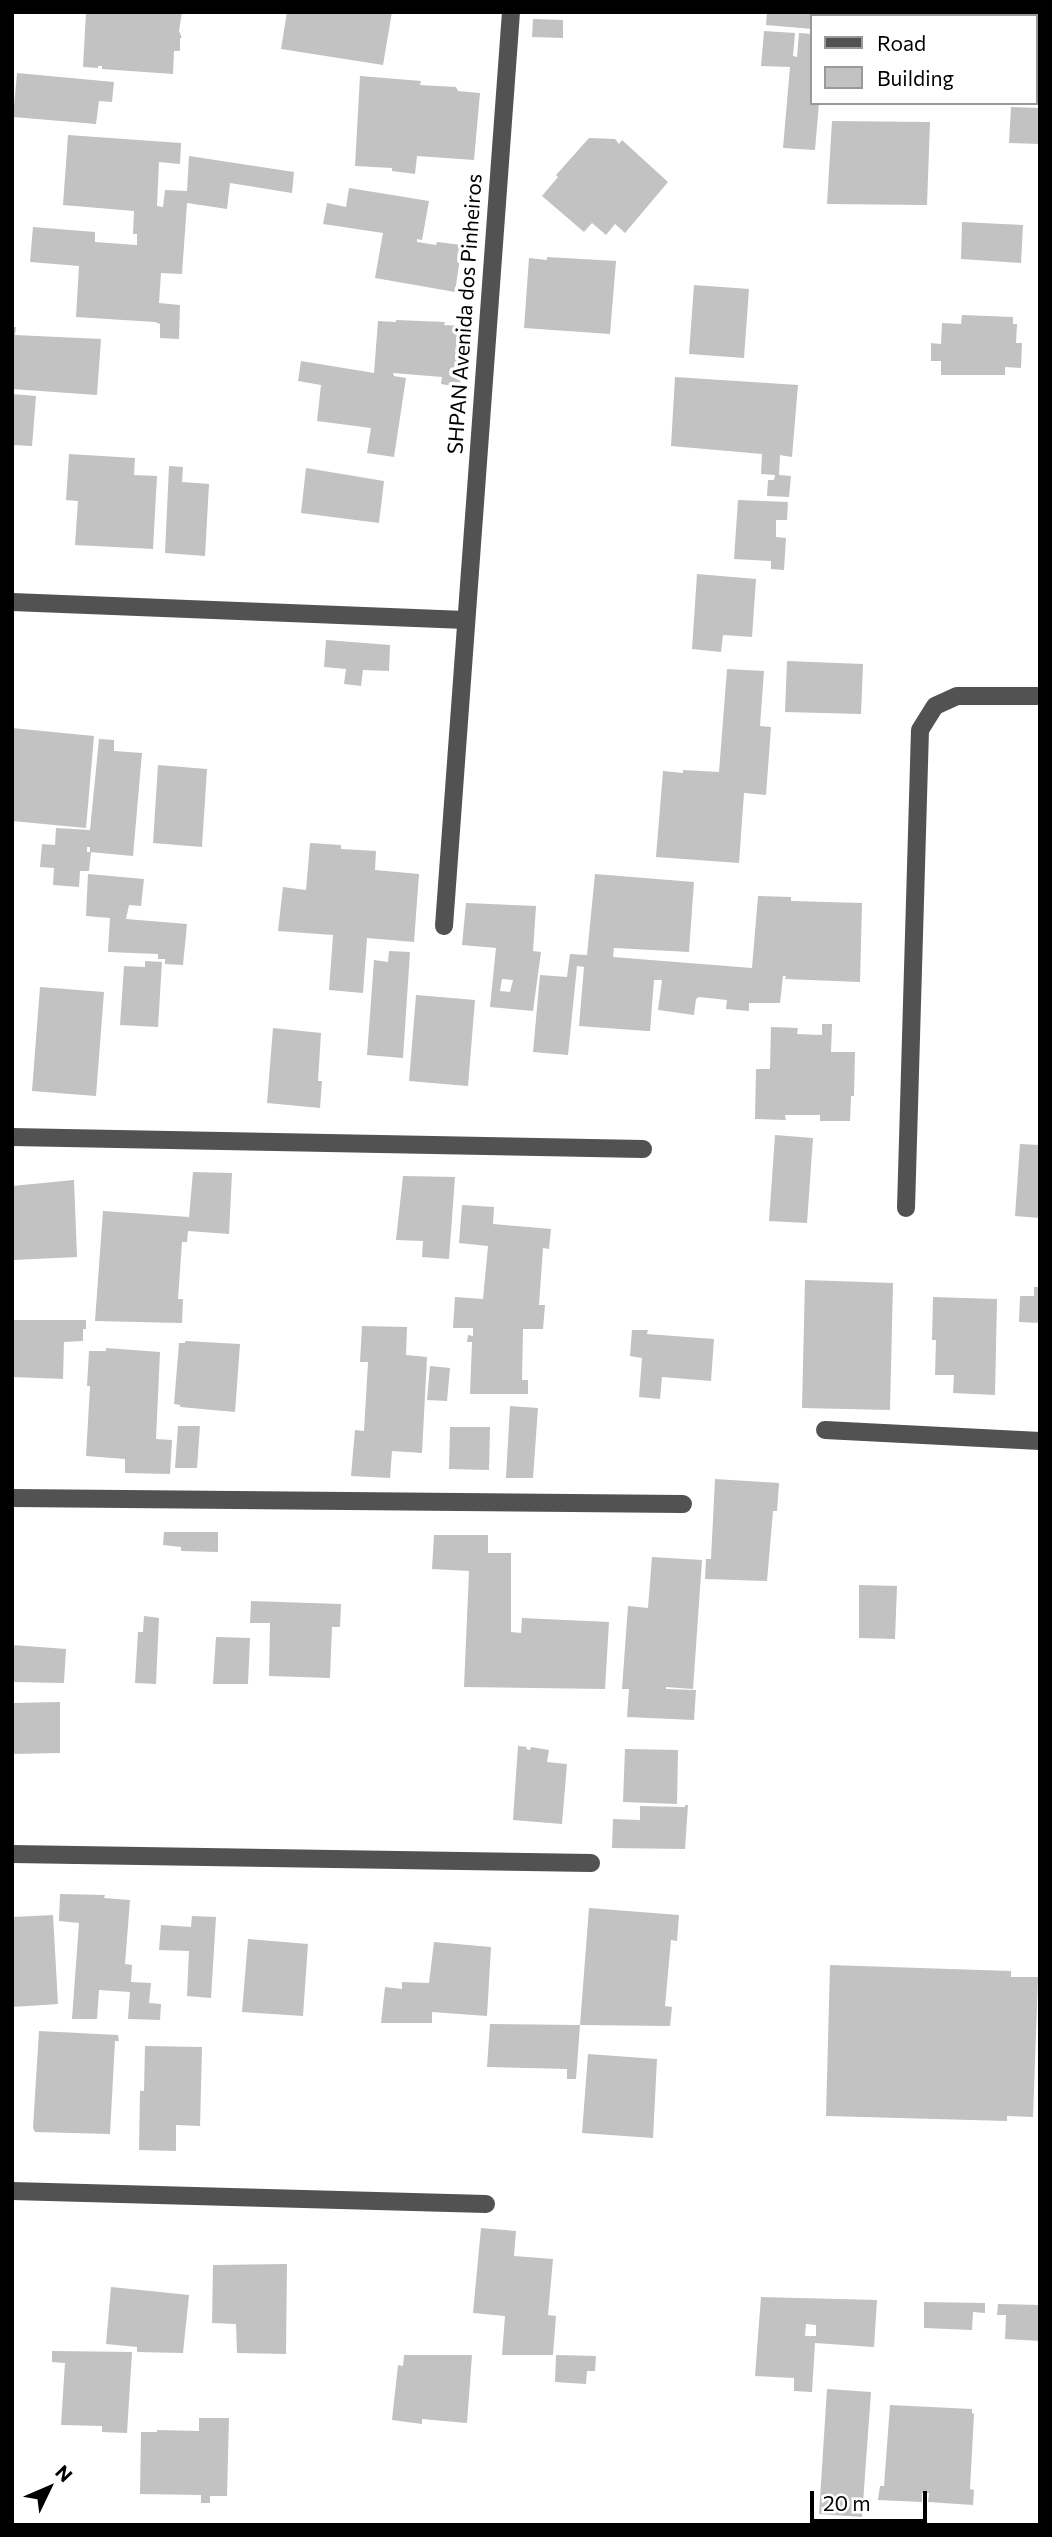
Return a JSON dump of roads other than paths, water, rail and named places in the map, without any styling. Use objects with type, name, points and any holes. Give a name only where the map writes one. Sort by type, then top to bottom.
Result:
[{"type":"street","name":"SHPAN Avenida dos Pinheiros","points":[[444,926],[511,12]]},
{"type":"street","points":[[12,602],[465,620]]},
{"type":"street","points":[[905,1208],[920,730],[935,706],[957,696],[1040,696]]},
{"type":"street","points":[[12,1137],[643,1149]]},
{"type":"street","points":[[825,1430],[1040,1441]]},
{"type":"street","points":[[12,1497],[683,1504]]},
{"type":"street","points":[[12,1854],[591,1863]]},
{"type":"street","points":[[12,2191],[486,2204]]}]
